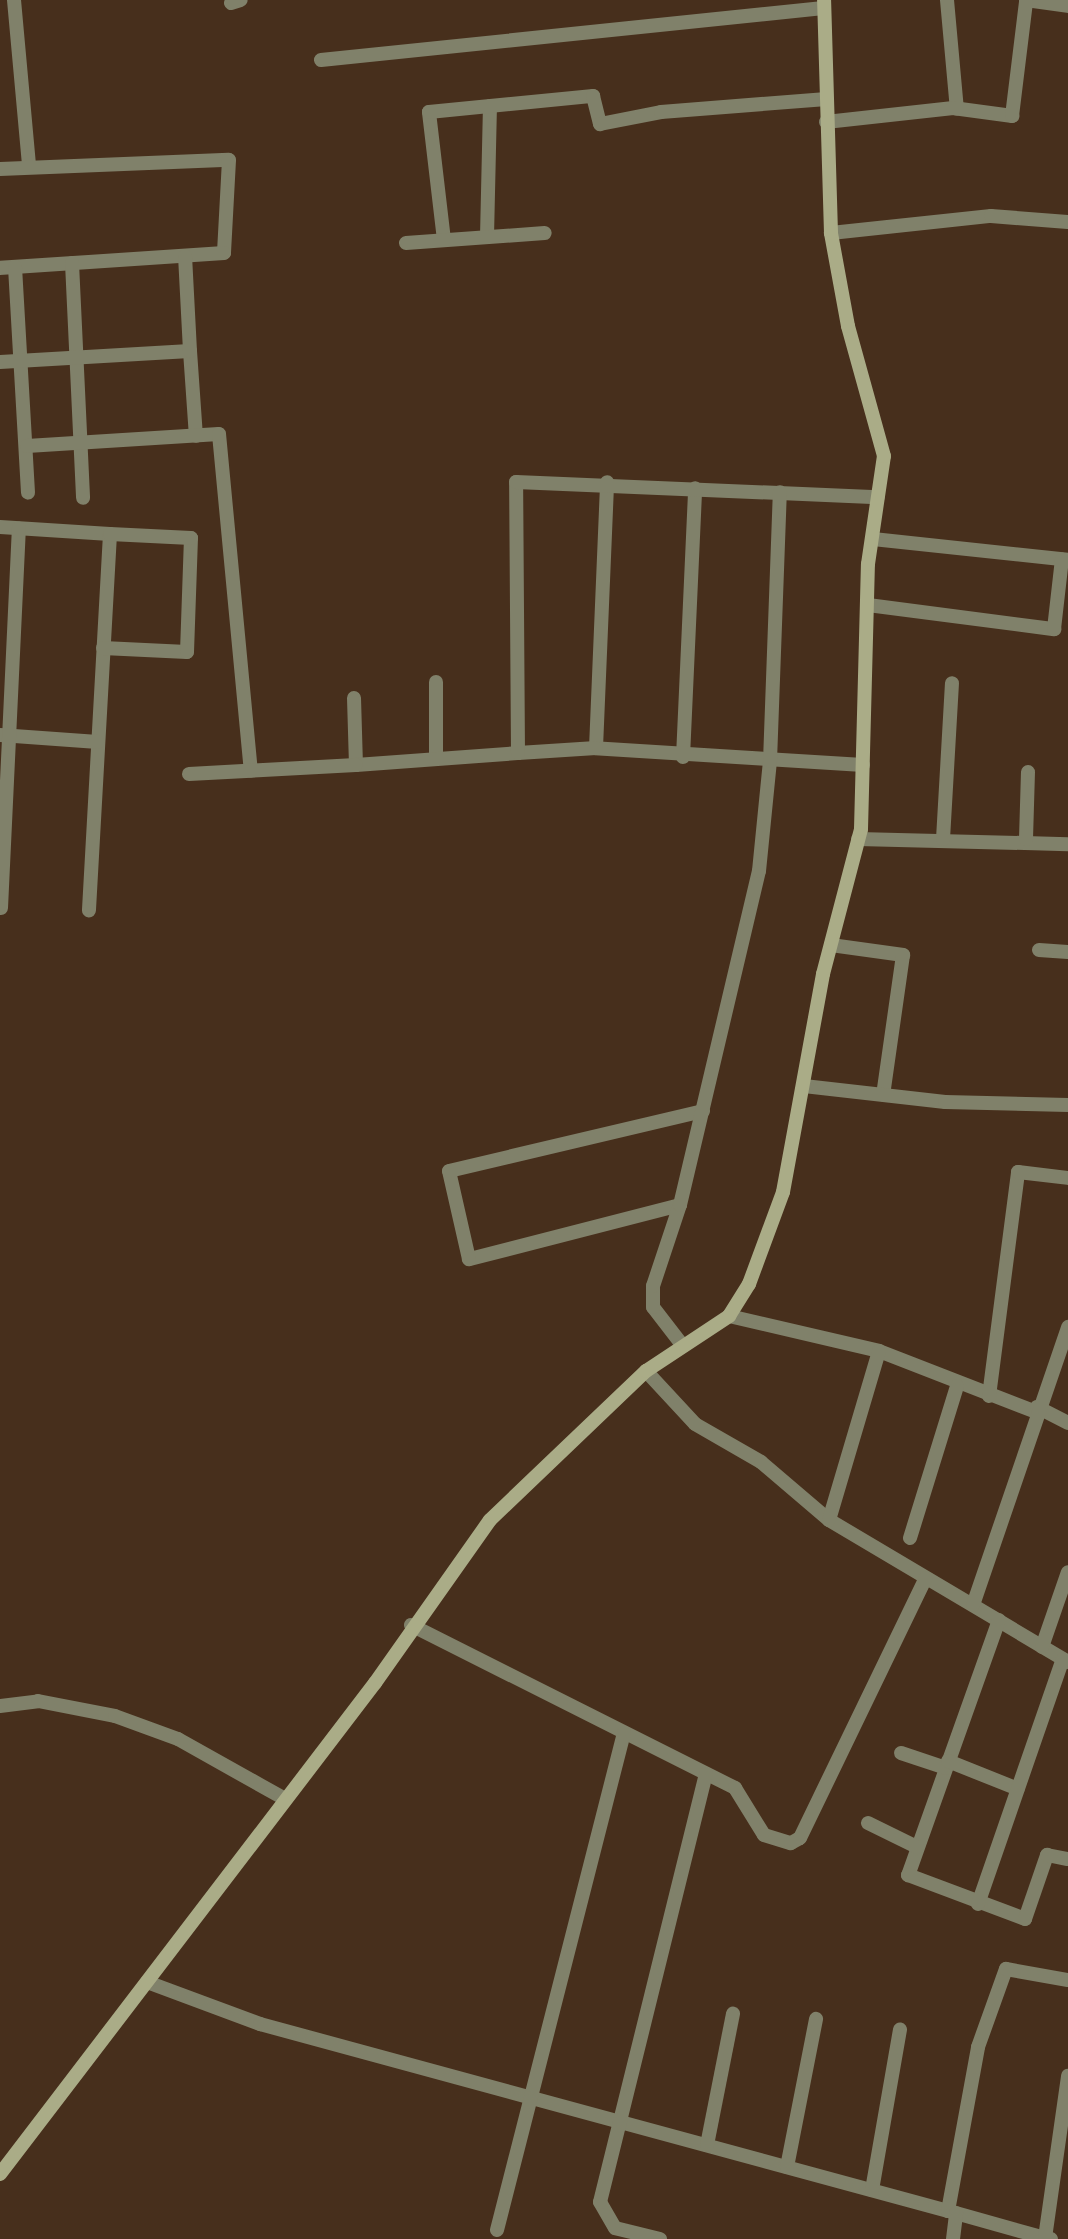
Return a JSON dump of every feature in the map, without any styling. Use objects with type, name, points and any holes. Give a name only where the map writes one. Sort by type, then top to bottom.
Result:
[{"type":"street","points":[[14,0],[29,164]]},
{"type":"street","points":[[947,0],[957,108]]},
{"type":"street","points":[[826,122],[957,108],[1012,116],[1026,1],[1068,6]]},
{"type":"street","points":[[0,2174],[283,1798],[374,1683],[411,1625],[490,1520],[646,1371],[729,1316],[749,1284],[783,1192],[831,945],[858,839],[863,765],[867,605],[883,439],[848,326],[831,233],[824,4],[321,60]]},
{"type":"street","points":[[444,240],[429,112],[593,96],[600,124],[661,112],[826,99]]},
{"type":"street","points":[[487,237],[490,106]]},
{"type":"street","points":[[0,169],[29,164],[229,160],[224,253],[8,267],[21,360],[28,493]]},
{"type":"street","points":[[831,233],[991,216],[1068,222]]},
{"type":"street","points":[[406,243],[545,233]]},
{"type":"street","points":[[185,256],[196,436]]},
{"type":"street","points":[[72,263],[83,498]]},
{"type":"street","points":[[0,362],[190,351]]},
{"type":"street","points":[[27,446],[80,445],[219,434],[251,769]]},
{"type":"street","points":[[519,753],[516,482],[607,482],[878,497]]},
{"type":"street","points":[[596,748],[607,482]]},
{"type":"street","points":[[682,757],[695,488]]},
{"type":"street","points":[[683,1346],[653,1307],[653,1286],[680,1205],[759,871],[771,761],[780,492]]},
{"type":"street","points":[[0,527],[191,538],[187,652],[103,648]]},
{"type":"street","points":[[1,908],[6,736],[19,528]]},
{"type":"street","points":[[89,910],[110,534]]},
{"type":"street","points":[[867,605],[1054,629],[1065,560],[873,539]]},
{"type":"street","points":[[436,682],[436,755]]},
{"type":"street","points":[[943,839],[952,683]]},
{"type":"street","points":[[354,698],[356,765]]},
{"type":"street","points":[[6,736],[98,742]]},
{"type":"street","points":[[189,774],[356,765],[436,755],[596,748],[682,757],[863,765]]},
{"type":"street","points":[[1026,839],[1028,772]]},
{"type":"street","points":[[858,839],[1026,839],[1068,844]]},
{"type":"street","points":[[831,945],[903,955],[883,1095]]},
{"type":"street","points":[[1039,950],[1068,952]]},
{"type":"street","points":[[804,1086],[883,1095],[1068,1104]]},
{"type":"street","points":[[680,1205],[469,1259],[449,1171],[703,1111]]},
{"type":"street","points":[[989,1396],[1018,1172],[1068,1178]]},
{"type":"street","points":[[729,1316],[879,1351],[957,1386],[1037,1409],[1068,1423]]},
{"type":"street","points":[[973,1605],[1067,1325]]},
{"type":"street","points":[[829,1520],[879,1351]]},
{"type":"street","points":[[646,1371],[695,1424],[761,1462],[829,1520],[1065,1661],[978,1904]]},
{"type":"street","points":[[910,1538],[957,1386]]},
{"type":"street","points":[[1042,1647],[1068,1572]]},
{"type":"street","points":[[411,1625],[735,1788],[764,1835],[775,1842],[797,1841],[925,1579]]},
{"type":"street","points":[[999,1620],[908,1875],[978,1904],[1025,1919],[1046,1855],[1068,1859]]},
{"type":"street","points":[[0,1706],[38,1702],[114,1716],[178,1739],[283,1798]]},
{"type":"street","points":[[497,2230],[624,1733]]},
{"type":"street","points":[[901,1753],[1018,1789]]},
{"type":"street","points":[[660,2239],[615,2228],[601,2213],[706,1774]]},
{"type":"street","points":[[868,1823],[917,1847]]},
{"type":"street","points":[[953,2239],[952,2212],[978,2047],[1006,1969],[1068,1980]]},
{"type":"street","points":[[147,1982],[260,2024],[533,2095],[952,2212],[1026,2236],[1048,2238],[1068,2076]]},
{"type":"street","points":[[706,2145],[733,2014]]},
{"type":"street","points":[[787,2167],[816,2019]]},
{"type":"street","points":[[872,2190],[900,2029]]}]
